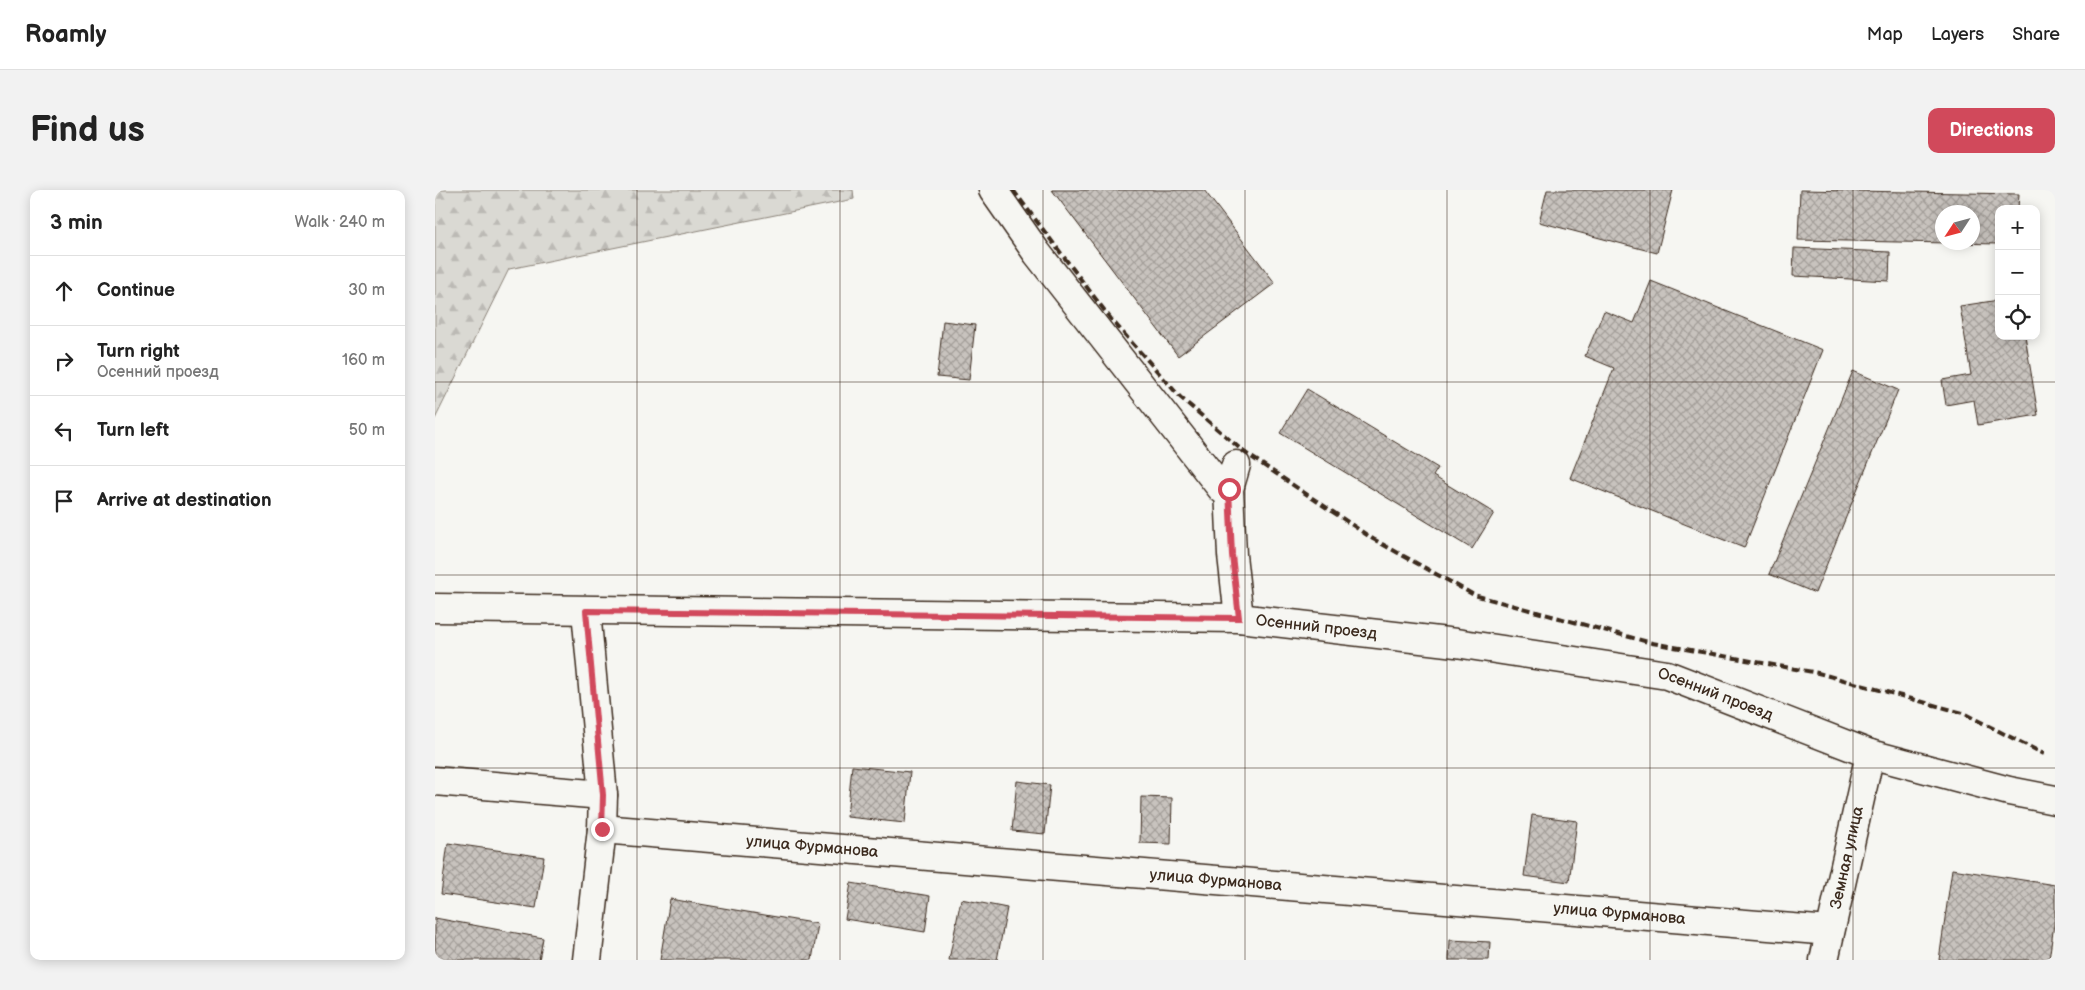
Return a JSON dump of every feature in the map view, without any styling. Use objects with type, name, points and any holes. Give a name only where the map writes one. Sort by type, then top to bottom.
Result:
[{"type":"street","points":[[993,190],[1037,253],[1222,489],[1229,493]]},
{"type":"street","points":[[1236,465],[1229,493],[1232,555],[1239,618]]},
{"type":"street","name":"Осенний проезд","points":[[435,608],[1239,618],[1456,643],[1667,675],[1871,754],[2009,791],[2055,800]]},
{"type":"street","points":[[586,611],[603,795],[602,829],[587,960]]},
{"type":"street","name":"Земная улица","points":[[1824,960],[1871,754]]},
{"type":"street","points":[[435,781],[603,795]]},
{"type":"street","name":"улица Фурманова","points":[[602,829],[1830,931]]},
{"type":"green space","points":[[435,190],[853,190],[854,199],[509,269],[435,419]]},
{"type":"building","points":[[1052,190],[1204,190],[1275,283],[1178,356]]},
{"type":"building","points":[[1547,190],[1673,190],[1657,253],[1539,222]]},
{"type":"building","points":[[1800,190],[2019,194],[2018,205],[1995,205],[1995,244],[1980,244],[1980,205],[1935,205],[1935,243],[1798,240]]},
{"type":"building","points":[[1794,248],[1890,252],[1889,281],[1793,276]]},
{"type":"building","points":[[1651,281],[1823,350],[1744,548],[1570,478],[1614,368],[1585,356],[1604,311],[1634,323]]},
{"type":"building","points":[[1995,301],[1995,340],[2026,340],[2038,415],[1978,425],[1974,400],[1946,405],[1942,380],[1971,375],[1960,306]]},
{"type":"building","points":[[943,321],[975,325],[969,380],[937,377]]},
{"type":"building","points":[[1853,371],[1898,390],[1815,593],[1769,574]]},
{"type":"building","points":[[1307,389],[1438,468],[1433,476],[1494,513],[1472,549],[1280,433]]},
{"type":"building","points":[[852,766],[910,772],[905,823],[847,817]]},
{"type":"building","points":[[1017,781],[1050,785],[1045,834],[1012,831]]},
{"type":"building","points":[[1141,797],[1172,798],[1171,844],[1140,843]]},
{"type":"building","points":[[1532,815],[1577,821],[1569,882],[1524,876]]},
{"type":"building","points":[[448,843],[544,857],[536,908],[441,894]]},
{"type":"building","points":[[1952,869],[2055,885],[2055,917],[2049,960],[1939,960]]},
{"type":"building","points":[[851,883],[930,896],[925,932],[845,919]]},
{"type":"building","points":[[670,899],[818,924],[812,960],[660,960]]},
{"type":"building","points":[[961,899],[1007,908],[997,960],[949,960]]},
{"type":"building","points":[[435,918],[543,938],[539,960],[435,960]]},
{"type":"building","points":[[1450,940],[1490,942],[1489,960],[1449,960]]},
{"type":"railway","points":[[1013,190],[1111,319],[1180,397],[1244,452],[1373,539],[1474,595],[1652,643],[1818,673],[1963,713],[2044,754]]},
{"type":"route","points":[[602,829],[603,795],[586,611],[1239,618],[1232,555],[1229,489]]}]
